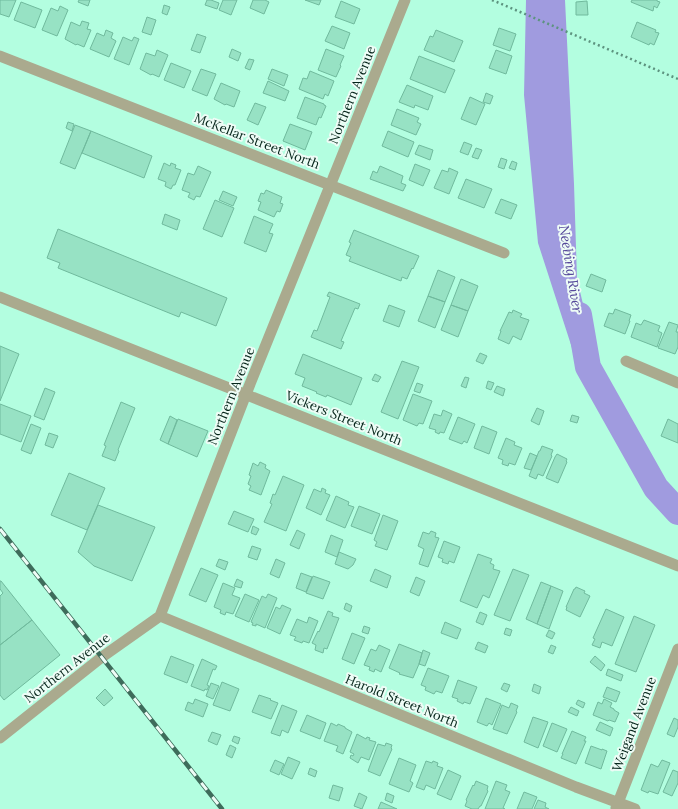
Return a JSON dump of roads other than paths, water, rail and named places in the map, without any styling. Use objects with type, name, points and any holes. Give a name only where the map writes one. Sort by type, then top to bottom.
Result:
[{"type":"street","name":"Northern Avenue","points":[[0,738],[102,657],[160,616],[246,394],[405,0]]},
{"type":"street","name":"McKellar Street North","points":[[0,56],[504,254]]},
{"type":"street","name":"Vickers Street North","points":[[0,297],[678,566]]},
{"type":"street","points":[[626,361],[678,383]]},
{"type":"street","name":"Harold Street North","points":[[160,616],[569,784],[617,806],[635,809]]},
{"type":"street","name":"Weigand Avenue","points":[[617,806],[676,666],[678,649]]},
{"type":"water","points":[[526,0],[565,0],[577,279],[594,350],[573,351],[538,243],[524,95]]},
{"type":"waterway","name":"Neebing River","points":[[579,315],[588,367],[656,488],[678,512]]},
{"type":"railway","points":[[0,529],[222,809]]}]
